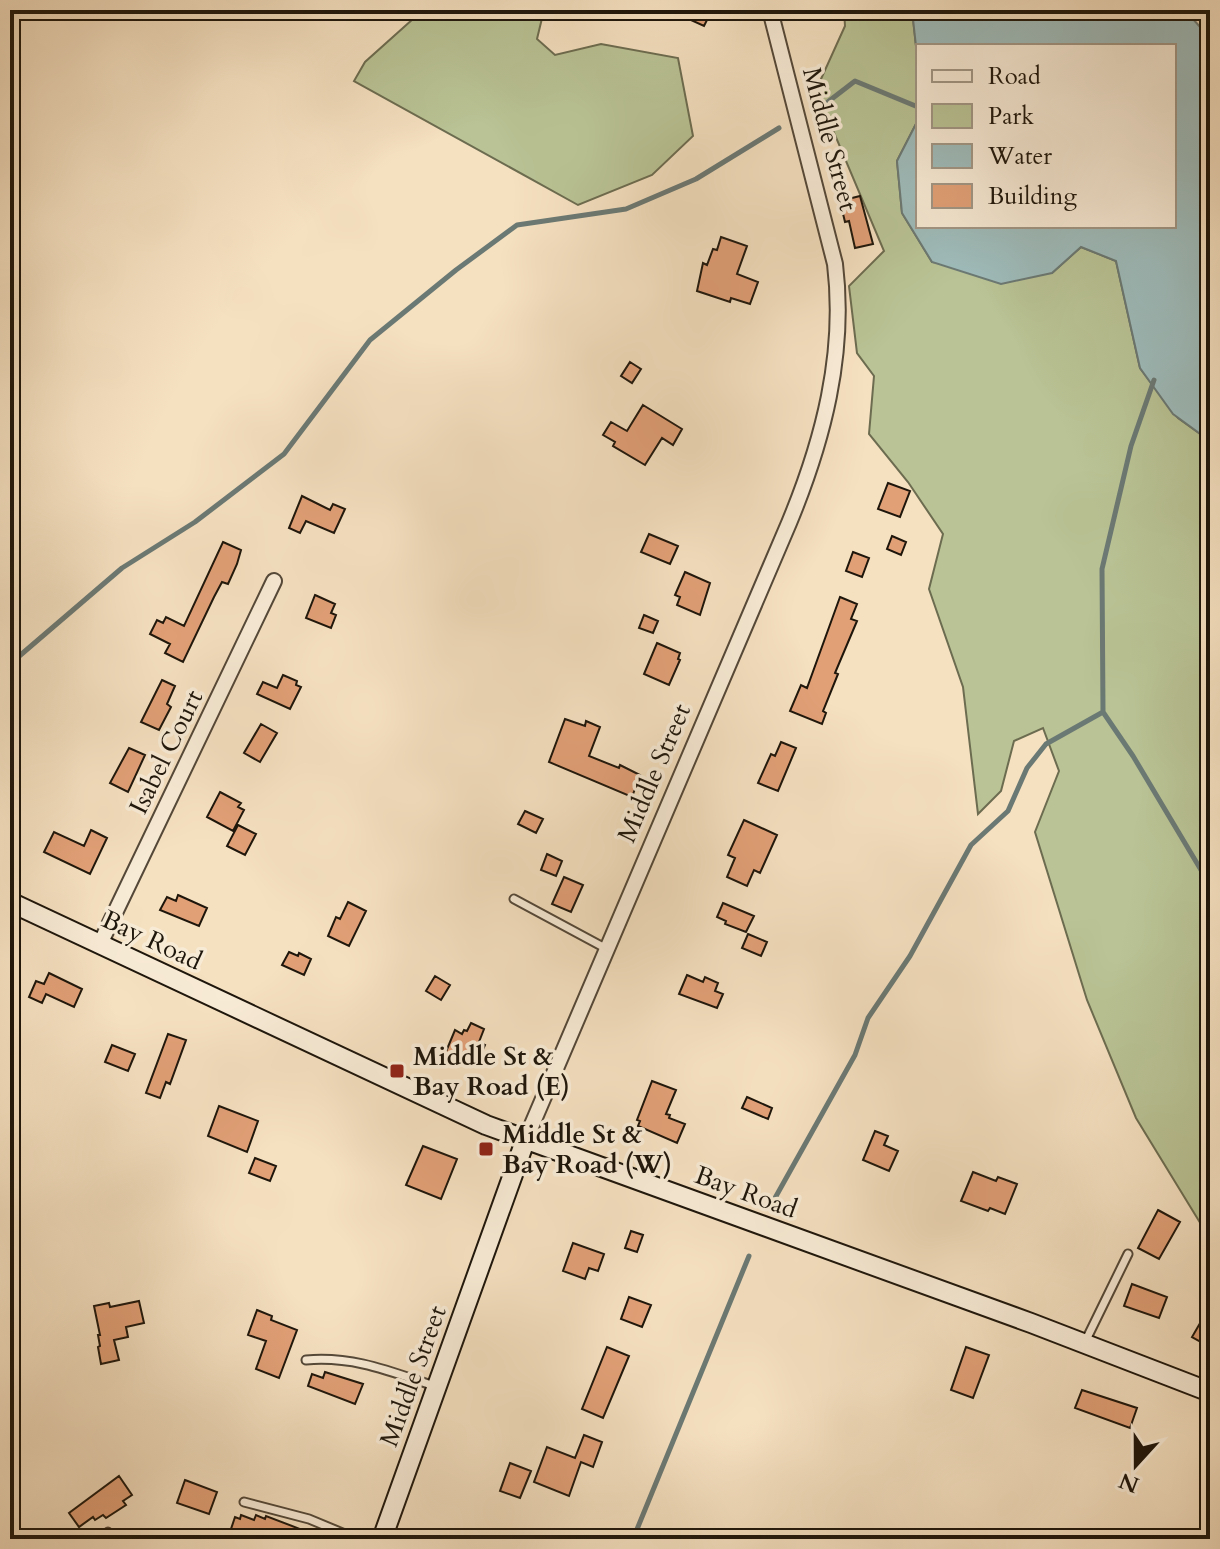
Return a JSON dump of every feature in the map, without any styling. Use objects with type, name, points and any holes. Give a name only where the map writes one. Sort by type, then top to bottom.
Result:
[{"type":"main road","name":"Bay Road","points":[[10,902],[525,1141],[1210,1392]]},
{"type":"main road","name":"Middle Street","points":[[382,1539],[525,1141]]},
{"type":"street","name":"Middle Street","points":[[525,1141],[789,523],[819,440],[828,403],[838,327],[835,264],[770,10]]},
{"type":"street","name":"Isabel Court","points":[[100,944],[274,581]]},
{"type":"lane","points":[[514,899],[607,949]]},
{"type":"lane","points":[[1084,1344],[1128,1254]]},
{"type":"lane","points":[[306,1360],[335,1357],[355,1361],[437,1387]]},
{"type":"lane","points":[[244,1502],[309,1519],[357,1539]]},
{"type":"green space","points":[[423,10],[544,10],[537,39],[555,55],[601,44],[678,58],[693,136],[652,175],[578,205],[354,81],[365,62]]},
{"type":"green space","points":[[844,10],[912,10],[916,46],[916,124],[897,161],[902,213],[932,262],[1052,273],[1081,247],[1116,261],[1140,368],[1178,418],[1210,441],[1210,1239],[1136,1118],[1087,1000],[1035,832],[1059,771],[1043,728],[1014,741],[1001,791],[978,814],[963,687],[929,589],[943,534],[908,482],[869,434],[874,376],[857,353],[849,286],[884,251],[816,90],[845,26]]},
{"type":"water","points":[[912,10],[1210,10],[1210,13],[1192,18],[1210,38],[1210,441],[1173,414],[1140,368],[1116,261],[1081,247],[1052,273],[1001,284],[932,262],[902,213],[897,161],[916,124],[916,228],[1176,228],[1176,44],[916,46]]},
{"type":"building","points":[[669,10],[712,10],[704,26]]},
{"type":"building","points":[[860,196],[873,244],[855,248],[849,221],[845,222],[840,201]]},
{"type":"building","points":[[721,237],[747,246],[737,274],[758,282],[750,304],[731,298],[730,302],[697,291],[703,263],[707,265]]},
{"type":"building","points":[[630,362],[641,369],[632,383],[621,376]]},
{"type":"building","points":[[643,405],[682,429],[673,445],[662,438],[645,465],[613,446],[615,442],[603,435],[611,422],[627,431]]},
{"type":"building","points":[[888,483],[910,491],[900,517],[878,509]]},
{"type":"building","points":[[302,496],[330,510],[333,504],[345,509],[334,533],[306,521],[300,533],[289,528]]},
{"type":"building","points":[[649,534],[678,546],[670,564],[641,552]]},
{"type":"building","points":[[892,536],[906,542],[901,555],[887,549]]},
{"type":"building","points":[[223,542],[241,550],[237,564],[228,584],[222,582],[183,662],[165,653],[170,644],[150,634],[157,620],[163,623],[166,617],[184,626]]},
{"type":"building","points":[[853,552],[869,558],[862,577],[846,571]]},
{"type":"building","points":[[685,572],[710,583],[700,615],[677,605],[680,597],[675,595]]},
{"type":"building","points":[[315,595],[335,604],[331,613],[336,615],[331,628],[306,618]]},
{"type":"building","points":[[840,597],[857,604],[851,619],[857,621],[835,673],[838,674],[823,711],[826,713],[822,724],[790,711],[801,685],[807,688]]},
{"type":"building","points":[[644,615],[658,621],[653,633],[639,628]]},
{"type":"building","points":[[657,643],[680,653],[669,685],[644,674]]},
{"type":"building","points":[[283,675],[297,681],[296,685],[301,687],[290,709],[257,694],[263,682],[277,688]]},
{"type":"building","points":[[162,680],[175,686],[167,704],[171,707],[159,730],[141,722]]},
{"type":"building","points":[[565,719],[585,726],[586,721],[600,727],[589,756],[640,775],[632,797],[549,762]]},
{"type":"building","points":[[261,724],[277,733],[260,762],[244,753]]},
{"type":"building","points":[[781,742],[796,748],[778,791],[758,783],[771,754],[775,756]]},
{"type":"building","points":[[129,748],[145,755],[128,792],[110,783]]},
{"type":"building","points":[[220,792],[241,803],[238,807],[244,810],[233,831],[207,817]]},
{"type":"building","points":[[525,811],[543,819],[536,833],[518,824]]},
{"type":"building","points":[[744,820],[777,835],[760,873],[754,870],[747,886],[727,877],[735,858],[728,855]]},
{"type":"building","points":[[238,825],[256,834],[245,855],[227,846]]},
{"type":"building","points":[[91,830],[107,838],[90,874],[44,852],[54,832],[84,846]]},
{"type":"building","points":[[547,854],[562,861],[556,876],[541,870]]},
{"type":"building","points":[[564,877],[583,885],[571,912],[552,904]]},
{"type":"building","points":[[178,895],[207,908],[199,926],[160,910],[167,897],[176,901]]},
{"type":"building","points":[[348,902],[366,911],[349,946],[328,936],[336,917],[340,919]]},
{"type":"building","points":[[723,903],[754,916],[746,932],[725,924],[726,921],[717,917]]},
{"type":"building","points":[[748,934],[767,942],[761,956],[742,948]]},
{"type":"building","points":[[289,952],[311,959],[304,975],[282,965]]},
{"type":"building","points":[[49,973],[82,989],[74,1007],[46,994],[42,1003],[29,997],[36,981],[44,984]]},
{"type":"building","points":[[687,975],[703,982],[705,977],[718,983],[715,991],[723,994],[717,1008],[679,994]]},
{"type":"building","points":[[435,976],[450,985],[441,1000],[426,991]]},
{"type":"building","points":[[471,1023],[484,1029],[479,1042],[485,1045],[479,1059],[463,1052],[460,1060],[445,1054],[455,1030],[462,1034]]},
{"type":"building","points":[[168,1034],[186,1040],[170,1084],[166,1082],[160,1098],[146,1093]]},
{"type":"building","points":[[112,1045],[135,1054],[128,1071],[105,1062]]},
{"type":"building","points":[[652,1081],[676,1090],[666,1114],[685,1124],[677,1143],[638,1126],[640,1121],[637,1120]]},
{"type":"building","points":[[747,1097],[772,1108],[768,1119],[742,1108]]},
{"type":"building","points":[[219,1106],[258,1121],[247,1152],[208,1136]]},
{"type":"building","points":[[875,1131],[888,1136],[884,1145],[898,1151],[889,1171],[863,1160]]},
{"type":"building","points":[[423,1146],[457,1159],[441,1199],[406,1185]]},
{"type":"building","points":[[255,1158],[276,1166],[270,1181],[249,1173]]},
{"type":"building","points":[[973,1172],[996,1181],[998,1177],[1017,1184],[1005,1214],[961,1201]]},
{"type":"building","points":[[1158,1210],[1180,1222],[1159,1259],[1138,1248]]},
{"type":"building","points":[[631,1231],[643,1235],[637,1252],[625,1248]]},
{"type":"building","points":[[573,1243],[604,1254],[598,1271],[589,1268],[585,1279],[563,1271]]},
{"type":"building","points":[[1132,1284],[1167,1297],[1159,1318],[1124,1306]]},
{"type":"building","points":[[629,1297],[651,1305],[642,1327],[621,1319]]},
{"type":"building","points":[[139,1301],[144,1323],[126,1327],[128,1337],[114,1340],[119,1360],[101,1364],[98,1347],[100,1335],[94,1306],[109,1303],[110,1307]]},
{"type":"building","points":[[1210,1306],[1210,1347],[1192,1337]]},
{"type":"building","points":[[257,1310],[272,1316],[271,1320],[297,1330],[279,1378],[256,1369],[266,1341],[248,1335]]},
{"type":"building","points":[[607,1347],[629,1356],[603,1418],[582,1409]]},
{"type":"building","points":[[966,1347],[989,1355],[973,1398],[951,1390]]},
{"type":"building","points":[[325,1372],[363,1384],[355,1404],[308,1386],[312,1374],[323,1378]]},
{"type":"building","points":[[1082,1390],[1137,1408],[1130,1428],[1075,1408]]},
{"type":"building","points":[[584,1435],[602,1442],[593,1467],[581,1462],[569,1496],[534,1482],[547,1447],[575,1458]]},
{"type":"building","points":[[510,1463],[531,1471],[520,1498],[500,1491]]},
{"type":"building","points":[[119,1476],[132,1495],[123,1501],[126,1505],[106,1518],[103,1515],[95,1520],[93,1517],[79,1527],[69,1513]]},
{"type":"building","points":[[185,1480],[217,1492],[209,1514],[177,1503]]},
{"type":"building","points":[[241,1515],[254,1520],[256,1515],[265,1519],[266,1516],[300,1529],[297,1539],[237,1539],[238,1535],[230,1532],[235,1517],[240,1519]]},
{"type":"waterway","points":[[816,111],[855,81],[916,106]]},
{"type":"waterway","points":[[10,664],[122,568],[195,522],[284,454],[370,340],[517,225],[626,209],[696,179],[779,128]]},
{"type":"waterway","points":[[1154,380],[1131,446],[1102,569],[1103,712],[1210,885]]},
{"type":"waterway","points":[[775,1198],[855,1055],[868,1018],[910,956],[971,845],[1008,811],[1027,768],[1046,744],[1103,712]]},
{"type":"waterway","points":[[633,1539],[749,1256]]},
{"type":"place","name":"Middle St & Bay Road (E)","points":[[397,1071]]},
{"type":"place","name":"Middle St & Bay Road (W)","points":[[486,1149]]}]
